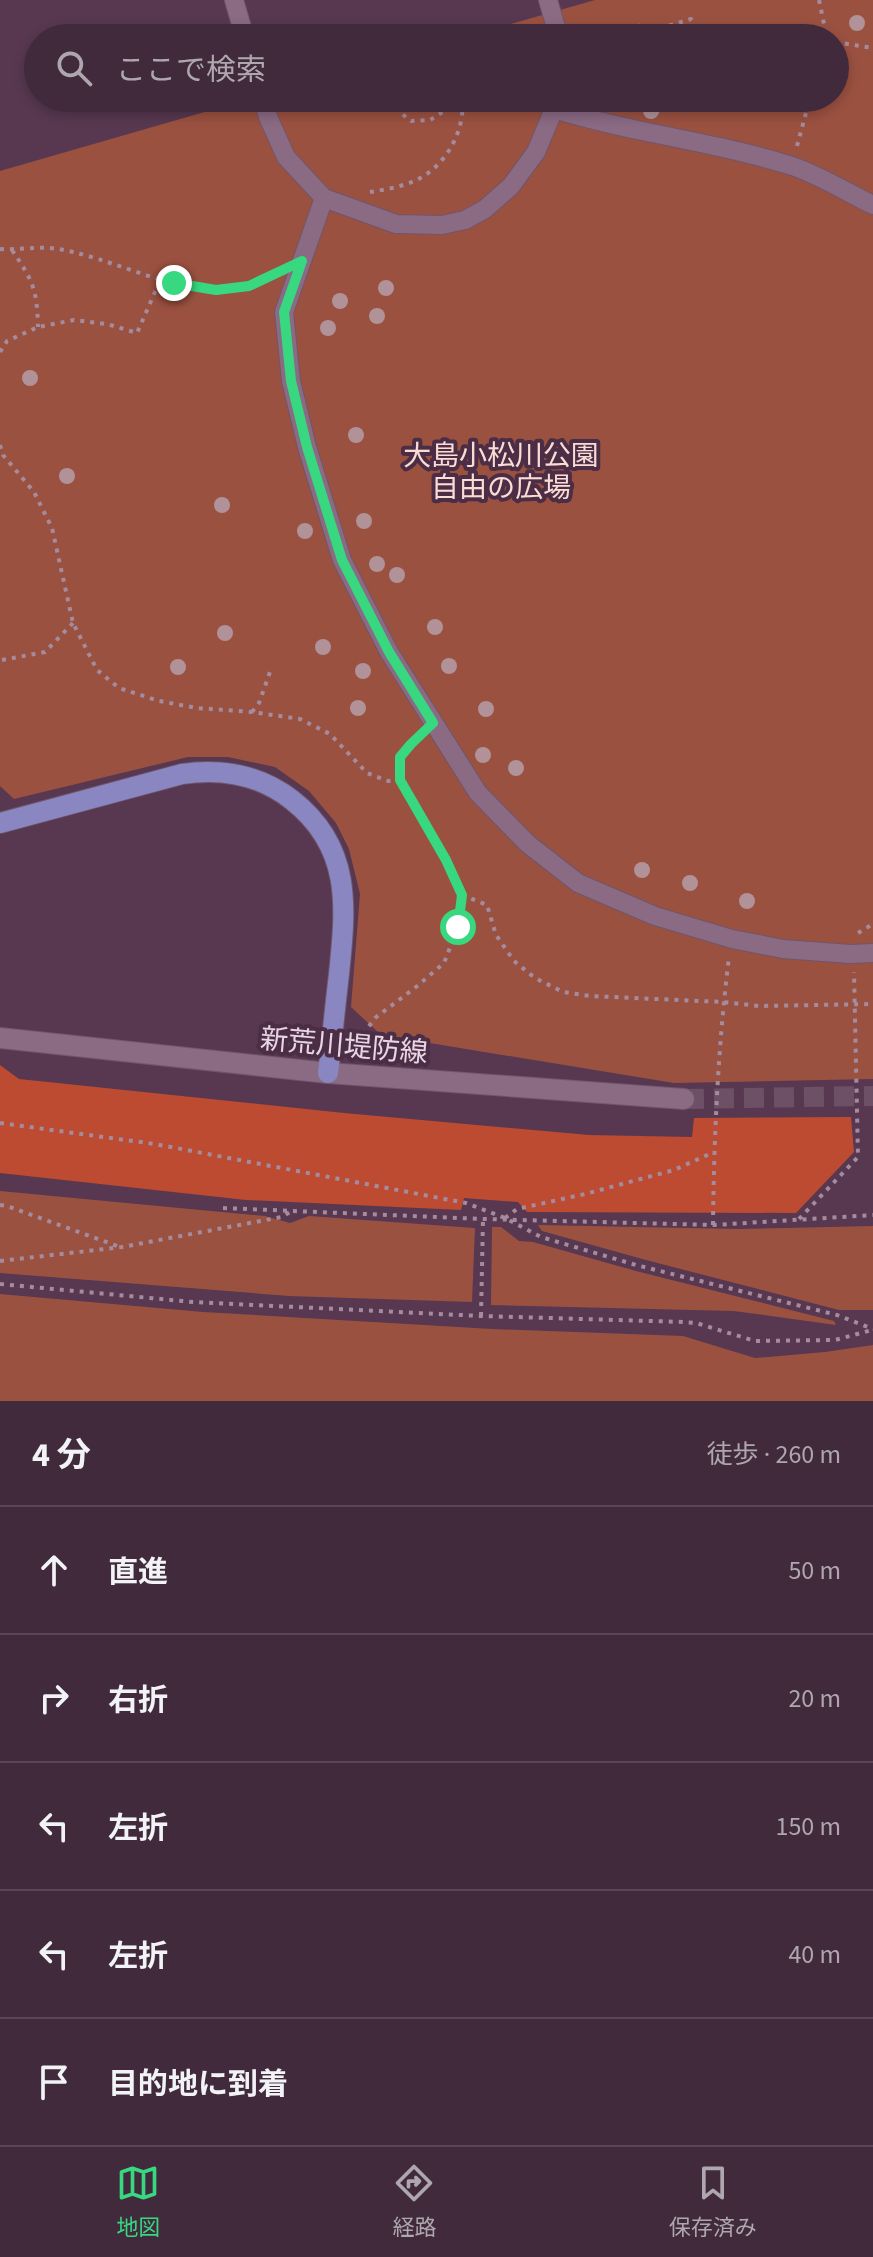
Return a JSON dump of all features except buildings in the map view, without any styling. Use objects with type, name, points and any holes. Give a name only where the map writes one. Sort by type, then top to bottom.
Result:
[{"type":"main road","points":[[0,823],[199,771],[236,774],[275,786],[312,817],[329,842],[344,891],[344,920],[328,1073]]},
{"type":"street","points":[[234,0],[241,24]]},
{"type":"street","points":[[548,0],[555,24]]},
{"type":"street","points":[[267,112],[286,157],[324,198],[396,224],[442,225],[465,220],[485,209],[511,186],[536,152],[552,112]]},
{"type":"street","points":[[575,112],[600,123],[792,165],[873,205]]},
{"type":"street","points":[[324,198],[284,312],[291,381],[307,447],[342,560],[389,652],[478,793],[528,844],[578,883],[655,916],[732,939],[783,949],[873,953]]},
{"type":"street","name":"新荒川堤防線","points":[[0,1038],[328,1073],[684,1099]]},
{"type":"path","points":[[819,0],[824,24]]},
{"type":"path","points":[[674,24],[691,19],[694,24]]},
{"type":"path","points":[[849,44],[873,48]]},
{"type":"path","points":[[400,112],[411,121],[430,120],[443,112]]},
{"type":"path","points":[[365,192],[414,181],[437,166],[454,144],[463,112]]},
{"type":"path","points":[[792,165],[806,112]]},
{"type":"path","points":[[0,249],[50,248],[163,280],[216,290],[249,286],[302,261]]},
{"type":"path","points":[[12,250],[31,277],[37,302],[38,327]]},
{"type":"path","points":[[0,352],[7,341],[38,327],[74,320],[107,324],[137,333],[163,280]]},
{"type":"path","points":[[0,445],[3,455],[34,492],[52,528],[73,623],[97,670],[119,688],[159,701],[300,719],[330,734],[367,773],[388,781],[400,780]]},
{"type":"path","points":[[2,660],[45,652],[73,623]]},
{"type":"path","points":[[252,712],[259,703],[270,672]]},
{"type":"path","points":[[354,1036],[362,1036],[375,1018],[444,963],[458,927],[462,895],[446,860],[400,780],[400,757],[433,723]]},
{"type":"path","points":[[462,895],[487,905],[496,935],[514,961],[535,978],[563,992],[759,1006],[873,1004]]},
{"type":"path","points":[[799,1219],[858,1157],[853,941],[858,933],[873,924]]},
{"type":"path","points":[[713,1225],[723,1002],[732,939]]},
{"type":"path","points":[[0,1123],[186,1150],[466,1203],[505,1218],[541,1237],[636,1265],[837,1315],[873,1330]]},
{"type":"path","points":[[505,1218],[517,1209],[674,1170],[714,1152]]},
{"type":"path","points":[[0,1205],[122,1247]]},
{"type":"path","points":[[223,1208],[713,1225],[873,1215]]},
{"type":"path","points":[[0,1261],[122,1247],[282,1217],[292,1210]]},
{"type":"path","points":[[481,1316],[483,1219]]},
{"type":"path","points":[[0,1284],[193,1302],[684,1322],[755,1341],[835,1340],[873,1330]]},
{"type":"green space","name":"大島小松川公園 自由の広場","points":[[595,0],[873,0],[873,1079],[674,1083],[381,1035],[351,1007],[360,894],[349,849],[336,823],[309,791],[275,767],[228,757],[188,757],[14,799],[0,786],[0,171],[204,112],[849,112],[849,24],[511,24]]},
{"type":"green space","points":[[0,1191],[265,1216],[290,1223],[309,1216],[475,1228],[472,1302],[289,1296],[0,1273]]},
{"type":"green space","points":[[538,1225],[738,1229],[873,1226],[873,1310],[839,1310],[542,1231]]},
{"type":"green space","points":[[492,1227],[501,1227],[519,1241],[533,1242],[834,1321],[836,1325],[734,1311],[491,1305]]},
{"type":"green space","points":[[0,1294],[203,1312],[492,1329],[683,1336],[755,1358],[873,1345],[873,1401],[0,1401]]},
{"type":"shaded area","points":[[0,1065],[19,1079],[589,1135],[692,1137],[694,1118],[851,1117],[854,1152],[796,1213],[527,1212],[518,1202],[464,1198],[461,1210],[246,1200],[0,1173]]},
{"type":"tunnel","points":[[684,1099],[873,1096]]},
{"type":"route","points":[[174,283],[216,290],[249,286],[302,261],[284,312],[291,381],[307,447],[342,560],[389,652],[433,723],[400,757],[400,780],[446,860],[462,895],[458,927]]}]
